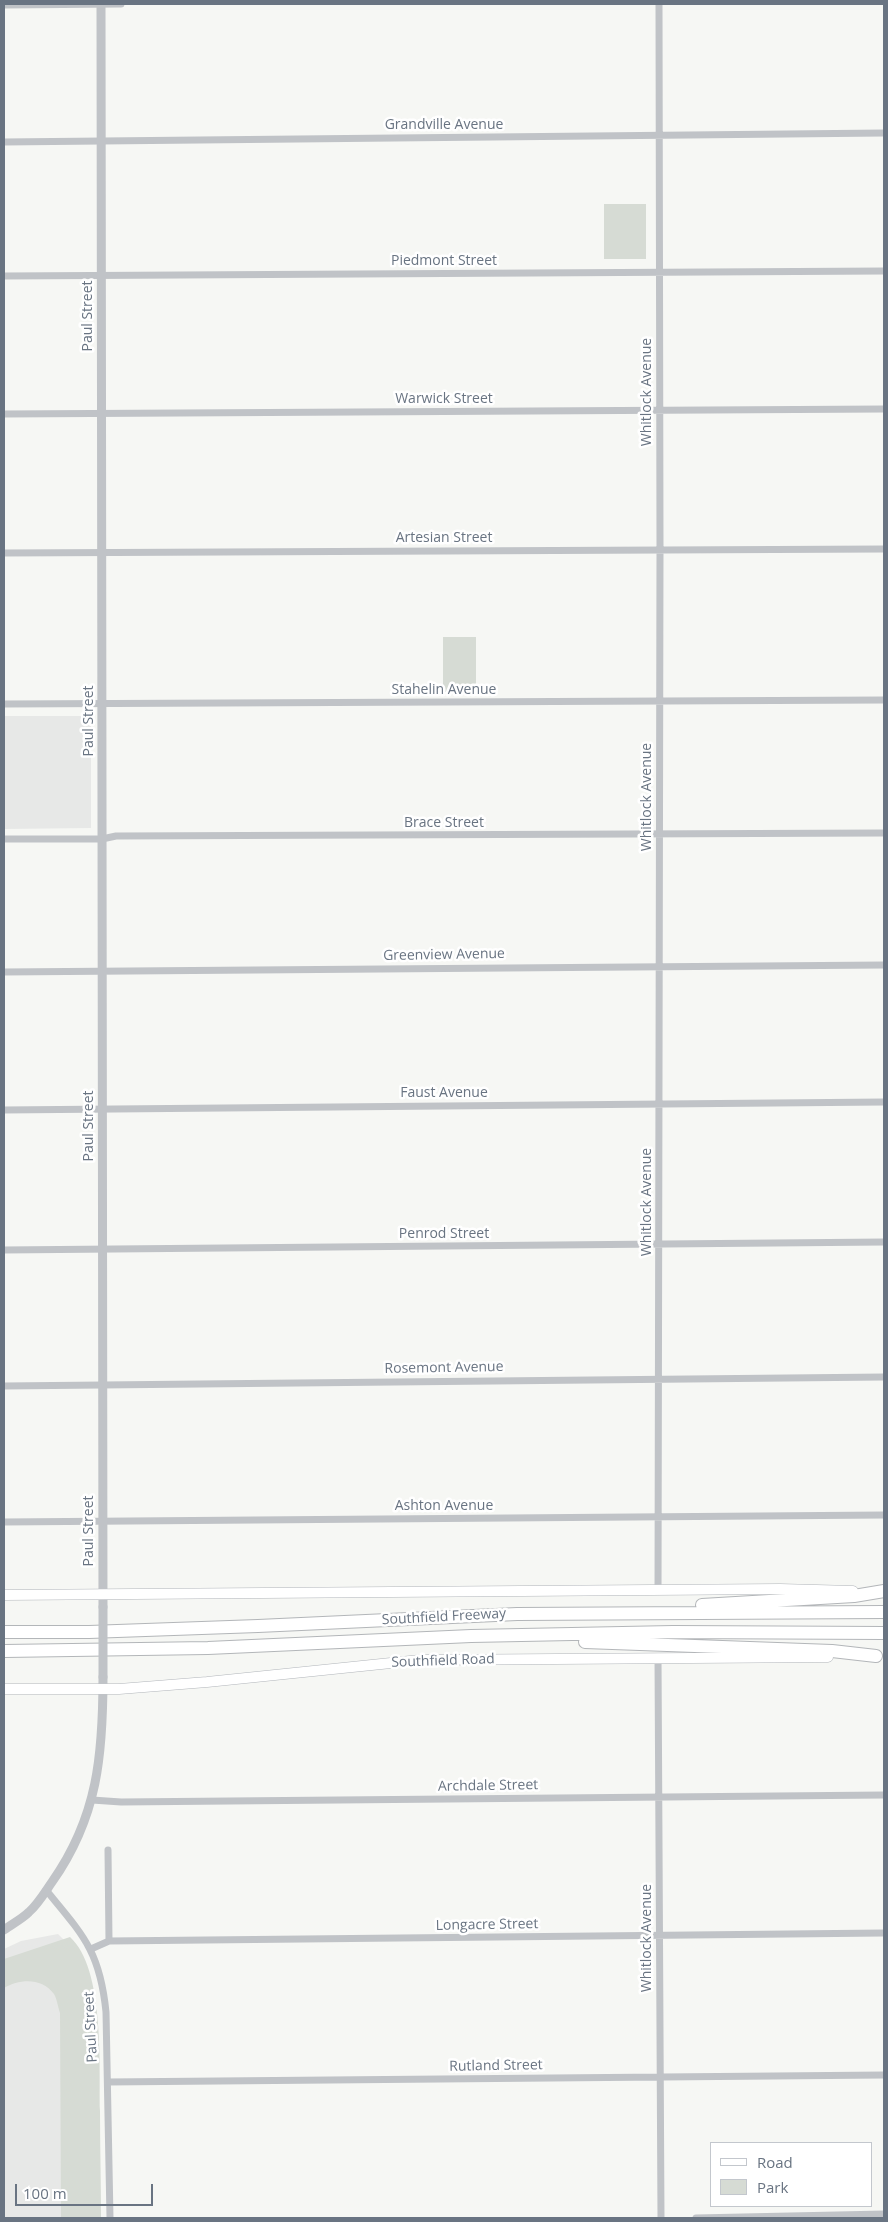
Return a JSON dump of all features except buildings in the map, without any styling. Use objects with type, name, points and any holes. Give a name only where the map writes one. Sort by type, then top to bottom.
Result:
[{"type":"highway","points":[[580,1614],[854,1596],[884,1591]]},
{"type":"highway","name":"Southfield Freeway","points":[[4,1632],[109,1631],[517,1614],[884,1612]]},
{"type":"highway","name":"Southfield Freeway","points":[[4,1651],[208,1648],[471,1636],[673,1632],[884,1633]]},
{"type":"highway","points":[[538,1636],[576,1642],[832,1651],[880,1656]]},
{"type":"main road","points":[[4,1595],[780,1589],[884,1591]]},
{"type":"main road","name":"Southfield Road","points":[[4,1689],[103,1690],[207,1682],[420,1660],[880,1656]]},
{"type":"street","name":"Paul Street","points":[[101,4],[102,1751],[92,1800],[73,1848],[46,1890],[84,1936],[97,1961],[104,1987],[108,2082],[110,2218]]},
{"type":"street","points":[[4,5],[121,4]]},
{"type":"street","name":"Whitlock Avenue","points":[[658,4],[660,410],[658,1590]]},
{"type":"street","name":"Grandville Avenue","points":[[4,142],[884,133]]},
{"type":"street","name":"Piedmont Street","points":[[4,276],[884,271]]},
{"type":"street","name":"Warwick Street","points":[[4,414],[884,409]]},
{"type":"street","name":"Artesian Street","points":[[4,553],[660,549],[884,550]]},
{"type":"street","name":"Stahelin Avenue","points":[[4,704],[884,700]]},
{"type":"street","name":"Brace Street","points":[[4,839],[102,839],[116,836],[884,833]]},
{"type":"street","name":"Greenview Avenue","points":[[4,972],[884,965]]},
{"type":"street","name":"Faust Avenue","points":[[4,1110],[884,1102]]},
{"type":"street","name":"Penrod Street","points":[[4,1250],[884,1242]]},
{"type":"street","name":"Rosemont Avenue","points":[[4,1386],[884,1377]]},
{"type":"street","name":"Ashton Avenue","points":[[4,1522],[884,1514]]},
{"type":"street","name":"Whitlock Avenue","points":[[658,1658],[661,2218]]},
{"type":"street","name":"Archdale Street","points":[[92,1800],[121,1802],[884,1795]]},
{"type":"street","points":[[108,1850],[109,1941]]},
{"type":"street","points":[[4,1930],[29,1912],[46,1890]]},
{"type":"street","name":"Longacre Street","points":[[91,1949],[109,1941],[884,1933]]},
{"type":"street","name":"Rutland Street","points":[[108,2082],[660,2078],[884,2074]]},
{"type":"street","points":[[696,2218],[884,2214]]},
{"type":"shaded area","points":[[4,716],[91,716],[91,828],[4,829]]},
{"type":"shaded area","points":[[58,1934],[75,1951],[92,2218],[4,2218],[4,1949],[21,1941]]},
{"type":"green space","points":[[604,204],[646,204],[646,259],[604,259]]},
{"type":"green space","points":[[443,637],[476,637],[476,692],[443,692]]},
{"type":"green space","points":[[70,1937],[81,1952],[89,1971],[95,1994],[98,2019],[101,2218],[61,2218],[60,2013],[55,1996],[49,1988],[37,1982],[23,1981],[4,1988],[4,1959]]}]
